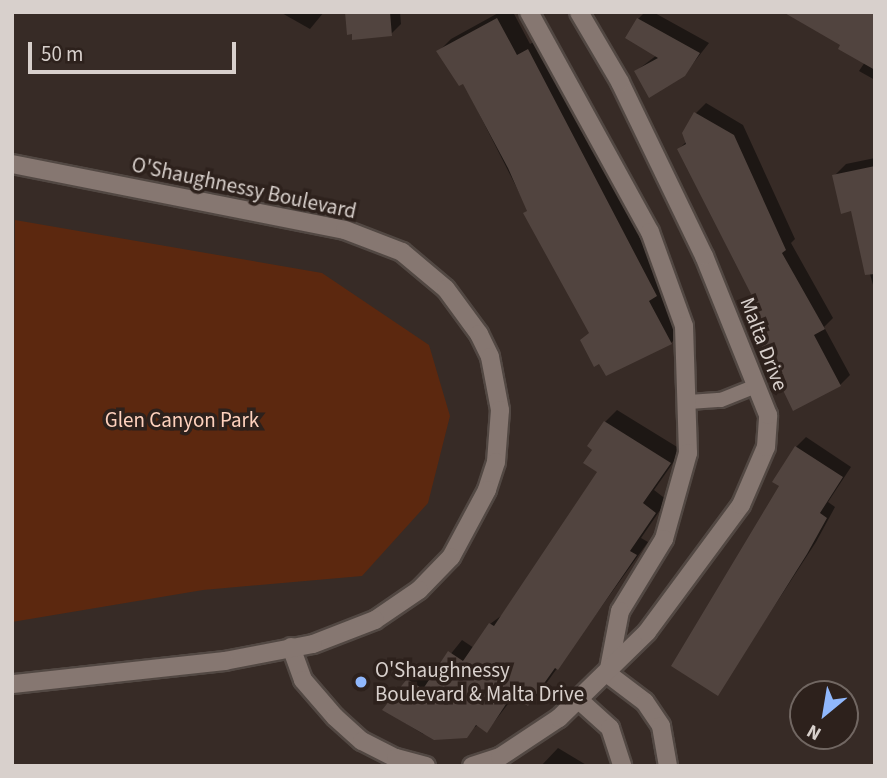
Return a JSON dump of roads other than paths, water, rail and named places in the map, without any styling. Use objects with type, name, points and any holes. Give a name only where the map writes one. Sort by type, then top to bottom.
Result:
[{"type":"street","points":[[529,12],[650,232],[670,281],[684,326],[690,402],[688,453],[678,500],[663,539],[620,611],[608,674],[645,702],[661,726],[668,766]]},
{"type":"street","name":"Malta Drive","points":[[472,766],[531,740],[608,674],[698,568],[756,476],[766,447],[768,415],[704,256],[620,82],[579,12]]},
{"type":"street","name":"O'Shaughnessy Boulevard","points":[[12,164],[345,230],[374,239],[424,268],[479,334],[497,382],[496,462],[487,490],[451,556],[419,590],[376,620],[291,648],[225,661],[12,684]]},
{"type":"street","points":[[291,648],[303,680],[317,701],[362,741],[396,758],[426,766]]},
{"type":"street","points":[[579,701],[610,728],[622,766]]},
{"type":"lane","points":[[690,402],[721,400],[755,386]]},
{"type":"place","name":"O'Shaughnessy Boulevard & Malta Drive","points":[[361,682]]},
{"type":"park label","name":"Glen Canyon Park","points":[[182,420]]}]
